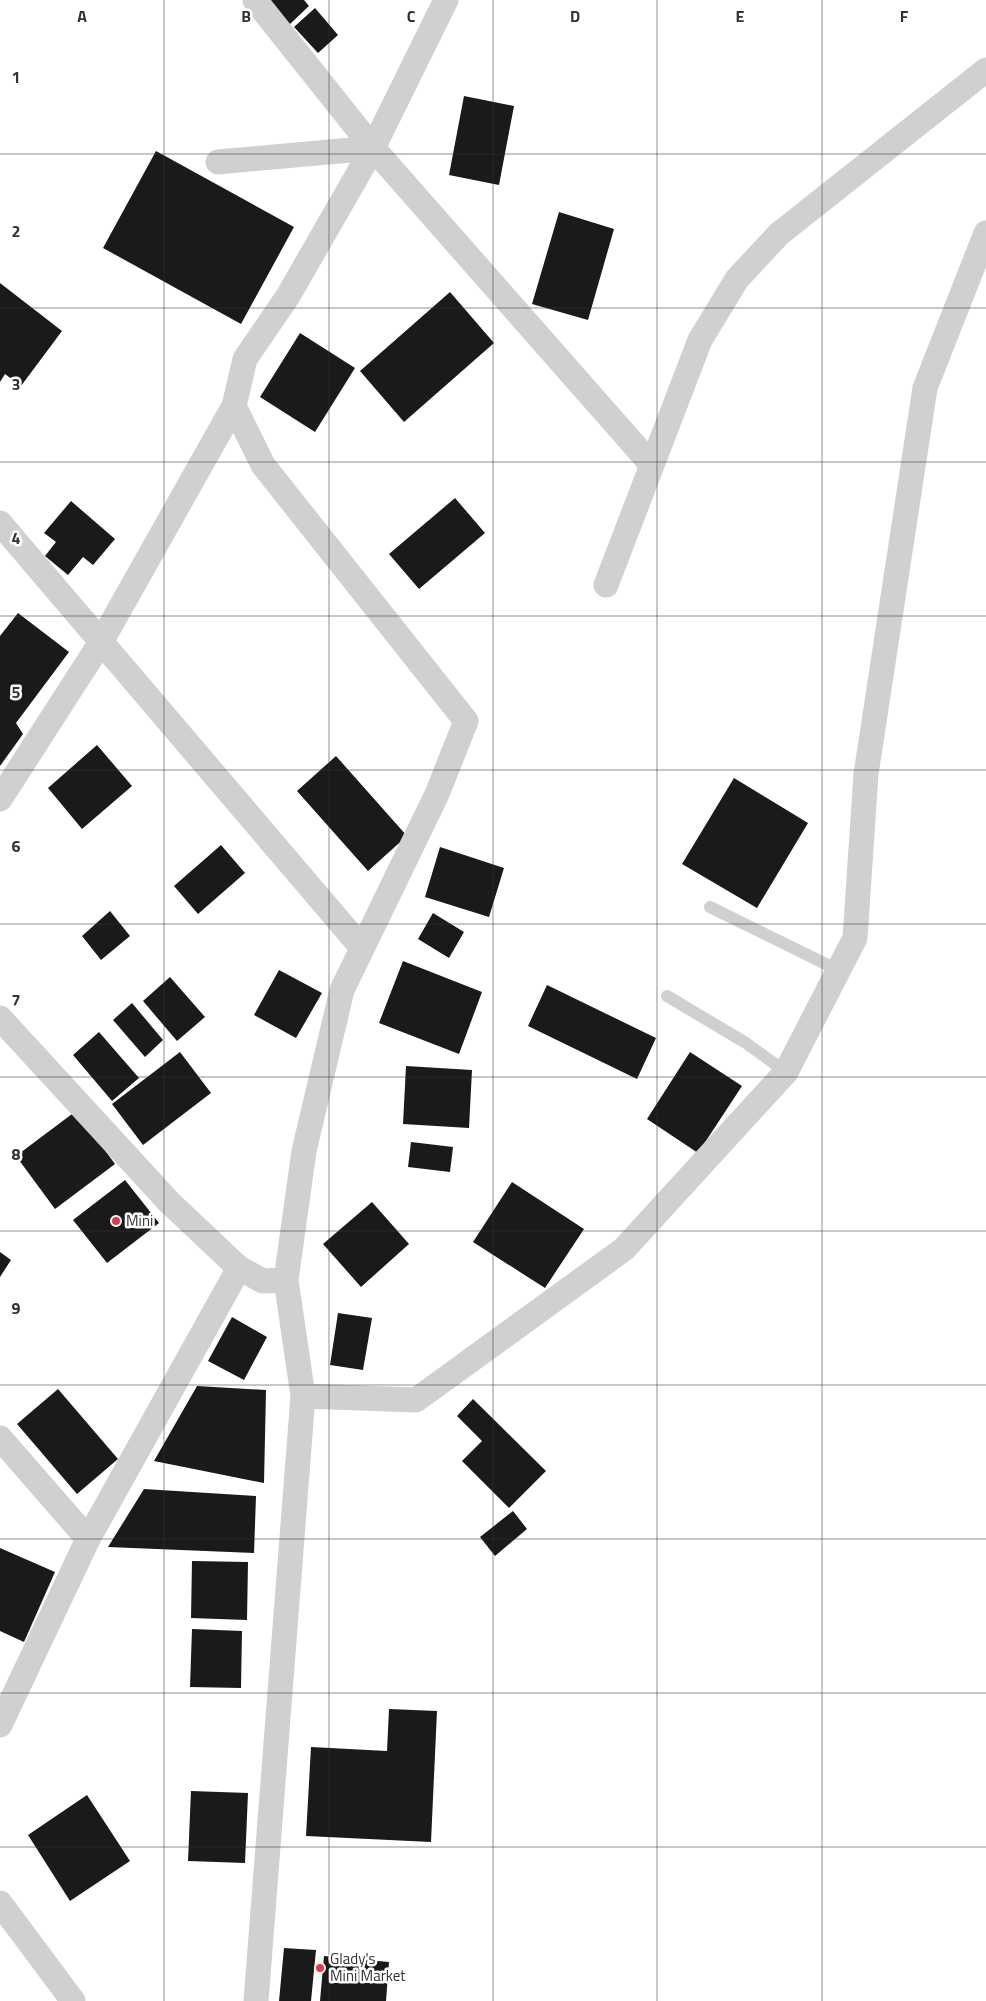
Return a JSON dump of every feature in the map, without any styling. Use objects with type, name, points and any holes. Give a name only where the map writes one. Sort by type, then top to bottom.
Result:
[{"type":"street","points":[[256,0],[373,148],[651,464]]},
{"type":"street","points":[[0,799],[101,642],[234,406],[245,359],[288,296],[373,148],[446,0]]},
{"type":"street","points":[[606,585],[700,340],[736,279],[779,234],[986,70]]},
{"type":"street","points":[[218,162],[373,148]]},
{"type":"street","points":[[304,1396],[416,1400],[624,1249],[786,1072],[855,938],[866,774],[925,388],[986,233]]},
{"type":"street","points":[[234,406],[263,466],[466,721],[438,794],[342,990],[304,1151],[286,1280],[304,1396],[256,2001]]},
{"type":"street","points":[[0,523],[362,948]]},
{"type":"street","points":[[0,1018],[169,1202],[239,1268],[263,1281],[286,1280]]},
{"type":"street","points":[[0,1725],[88,1539],[239,1268]]},
{"type":"street","points":[[0,1438],[88,1539]]},
{"type":"street","points":[[0,1902],[73,2001]]},
{"type":"lane","points":[[710,907],[838,970]]},
{"type":"lane","points":[[667,996],[746,1043],[786,1072]]},
{"type":"building","points":[[266,0],[304,0],[309,6],[289,25]]},
{"type":"building","points":[[315,8],[338,35],[318,53],[294,27]]},
{"type":"building","points":[[464,96],[514,106],[499,185],[449,175]]},
{"type":"building","points":[[156,151],[294,227],[241,324],[103,248]]},
{"type":"building","points":[[559,212],[614,229],[588,320],[532,304]]},
{"type":"building","points":[[0,283],[62,331],[21,386],[5,374],[0,382]]},
{"type":"building","points":[[450,292],[494,343],[404,422],[360,371]]},
{"type":"building","points":[[300,333],[355,368],[315,432],[260,397]]},
{"type":"building","points":[[455,498],[485,533],[419,589],[389,554]]},
{"type":"building","points":[[71,501],[115,539],[93,565],[83,557],[68,575],[45,556],[56,542],[44,533]]},
{"type":"building","points":[[18,613],[69,652],[16,723],[23,734],[0,766],[0,636]]},
{"type":"building","points":[[97,745],[132,786],[82,829],[48,788]]},
{"type":"building","points":[[336,756],[407,836],[368,871],[297,791]]},
{"type":"building","points":[[734,778],[808,823],[757,908],[682,864]]},
{"type":"building","points":[[221,845],[245,873],[198,914],[174,886]]},
{"type":"building","points":[[440,847],[504,868],[489,917],[425,897]]},
{"type":"building","points":[[110,911],[130,936],[101,960],[82,936]]},
{"type":"building","points":[[433,913],[464,932],[449,958],[418,939]]},
{"type":"building","points":[[403,961],[482,992],[459,1054],[379,1023]]},
{"type":"building","points":[[279,970],[322,993],[296,1038],[254,1015]]},
{"type":"building","points":[[170,977],[205,1017],[177,1041],[143,1001]]},
{"type":"building","points":[[547,985],[656,1038],[637,1079],[528,1026]]},
{"type":"building","points":[[132,1003],[163,1040],[145,1057],[113,1020]]},
{"type":"building","points":[[99,1032],[139,1078],[112,1101],[73,1055]]},
{"type":"building","points":[[180,1052],[211,1093],[143,1145],[112,1104]]},
{"type":"building","points":[[690,1052],[742,1086],[698,1153],[647,1119]]},
{"type":"building","points":[[406,1066],[472,1070],[469,1128],[403,1124]]},
{"type":"building","points":[[76,1111],[115,1164],[55,1209],[16,1156]]},
{"type":"building","points":[[411,1142],[453,1147],[450,1172],[408,1167]]},
{"type":"building","name":"Mini","points":[[125,1180],[159,1223],[107,1263],[73,1220]]},
{"type":"building","points":[[512,1182],[584,1229],[545,1288],[473,1242]]},
{"type":"building","points":[[372,1202],[409,1244],[361,1287],[323,1244]]},
{"type":"building","points":[[0,1252],[11,1260],[0,1277]]},
{"type":"building","points":[[338,1313],[372,1318],[363,1370],[330,1365]]},
{"type":"building","points":[[232,1317],[267,1337],[244,1380],[208,1361]]},
{"type":"building","points":[[197,1386],[266,1390],[264,1483],[154,1461]]},
{"type":"building","points":[[58,1389],[118,1459],[77,1494],[17,1424]]},
{"type":"building","points":[[473,1399],[546,1471],[509,1508],[462,1461],[482,1441],[457,1416]]},
{"type":"building","points":[[144,1489],[256,1496],[254,1553],[108,1547]]},
{"type":"building","points":[[513,1511],[527,1529],[495,1556],[480,1537]]},
{"type":"building","points":[[0,1548],[55,1572],[24,1642],[0,1631]]},
{"type":"building","points":[[192,1561],[248,1562],[247,1620],[191,1618]]},
{"type":"building","points":[[192,1629],[242,1631],[241,1688],[190,1687]]},
{"type":"building","points":[[389,1709],[437,1711],[431,1842],[306,1836],[311,1747],[387,1751]]},
{"type":"building","points":[[191,1791],[248,1793],[245,1863],[188,1861]]},
{"type":"building","points":[[87,1795],[130,1861],[70,1901],[28,1835]]},
{"type":"building","points":[[284,1948],[316,1950],[311,2001],[279,2001]]},
{"type":"building","points":[[324,1956],[389,1962],[386,2001],[320,2001]]},
{"type":"place","name":"Mini","points":[[116,1221]]},
{"type":"place","name":"Glady's Mini Market","points":[[320,1968]]}]
